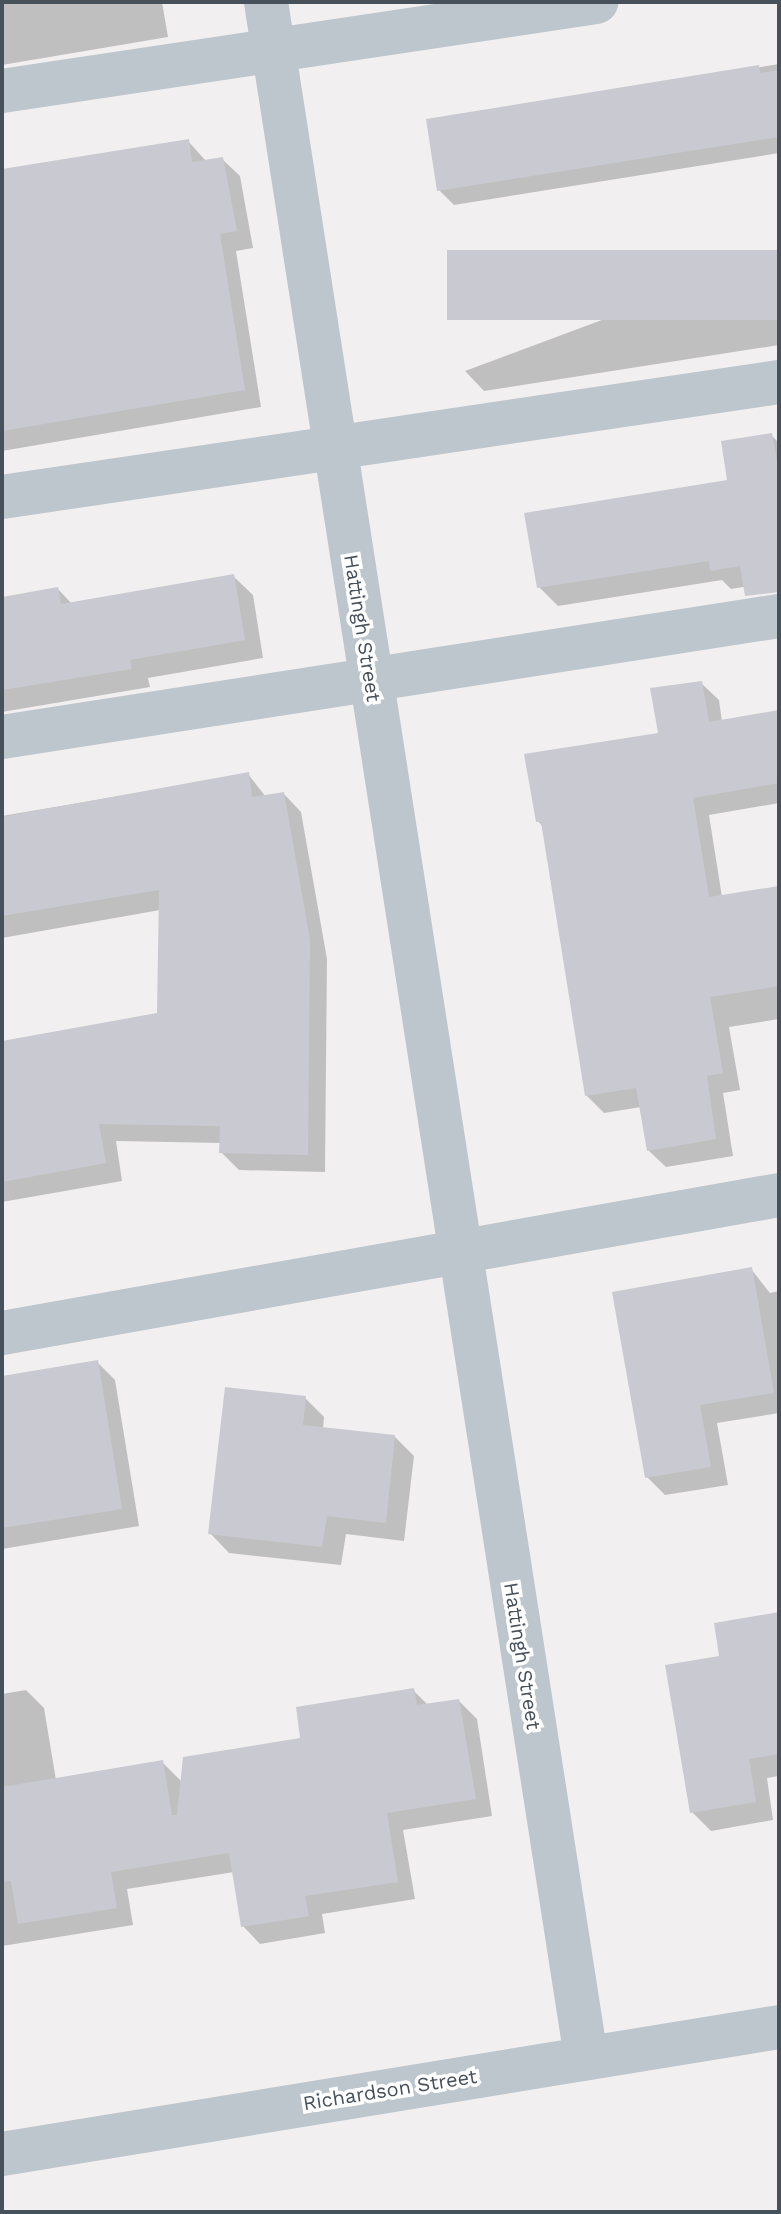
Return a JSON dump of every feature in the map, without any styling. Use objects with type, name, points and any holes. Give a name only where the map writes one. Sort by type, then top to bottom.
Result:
[{"type":"street","name":"Hattingh Street","points":[[266,2],[586,2058]]},
{"type":"street","points":[[2,91],[596,2]]},
{"type":"street","points":[[2,497],[779,382]]},
{"type":"street","points":[[2,737],[779,616]]},
{"type":"street","points":[[2,1333],[779,1195]]},
{"type":"street","name":"Richardson Street","points":[[2,2154],[779,2027]]},
{"type":"building","points":[[759,65],[760,73],[779,70],[779,137],[437,191],[426,119]]},
{"type":"building","points":[[189,139],[192,162],[223,157],[237,231],[220,234],[245,390],[2,431],[2,169]]},
{"type":"building","points":[[447,250],[779,250],[779,320],[447,320]]},
{"type":"building","points":[[772,433],[779,472],[779,592],[745,596],[740,566],[710,571],[709,561],[537,588],[524,513],[727,480],[721,441]]},
{"type":"building","points":[[234,574],[245,640],[130,660],[132,669],[2,690],[2,597],[58,587],[61,604]]},
{"type":"building","points":[[702,681],[709,722],[779,710],[779,783],[693,798],[709,897],[779,886],[779,986],[710,997],[723,1073],[707,1076],[716,1139],[647,1151],[636,1088],[585,1096],[541,822],[536,822],[524,754],[658,733],[650,688]]},
{"type":"building","points":[[249,772],[252,797],[284,792],[310,940],[308,1155],[219,1153],[220,1126],[99,1124],[106,1163],[2,1182],[2,1041],[157,1013],[159,890],[2,916],[2,817]]},
{"type":"building","points":[[752,1267],[774,1393],[700,1405],[711,1467],[645,1478],[612,1292]]},
{"type":"building","points":[[98,1360],[122,1509],[2,1528],[2,1376]]},
{"type":"building","points":[[225,1387],[306,1396],[303,1425],[395,1435],[386,1523],[327,1516],[322,1547],[208,1534]]},
{"type":"building","points":[[779,1612],[779,1754],[749,1759],[756,1802],[690,1813],[665,1665],[719,1656],[714,1623]]},
{"type":"building","points":[[414,1688],[417,1705],[459,1699],[476,1799],[387,1813],[398,1882],[305,1896],[309,1916],[241,1927],[229,1853],[111,1872],[117,1908],[18,1924],[11,1881],[2,1882],[2,1787],[163,1760],[172,1815],[177,1815],[183,1757],[300,1738],[296,1707]]}]
